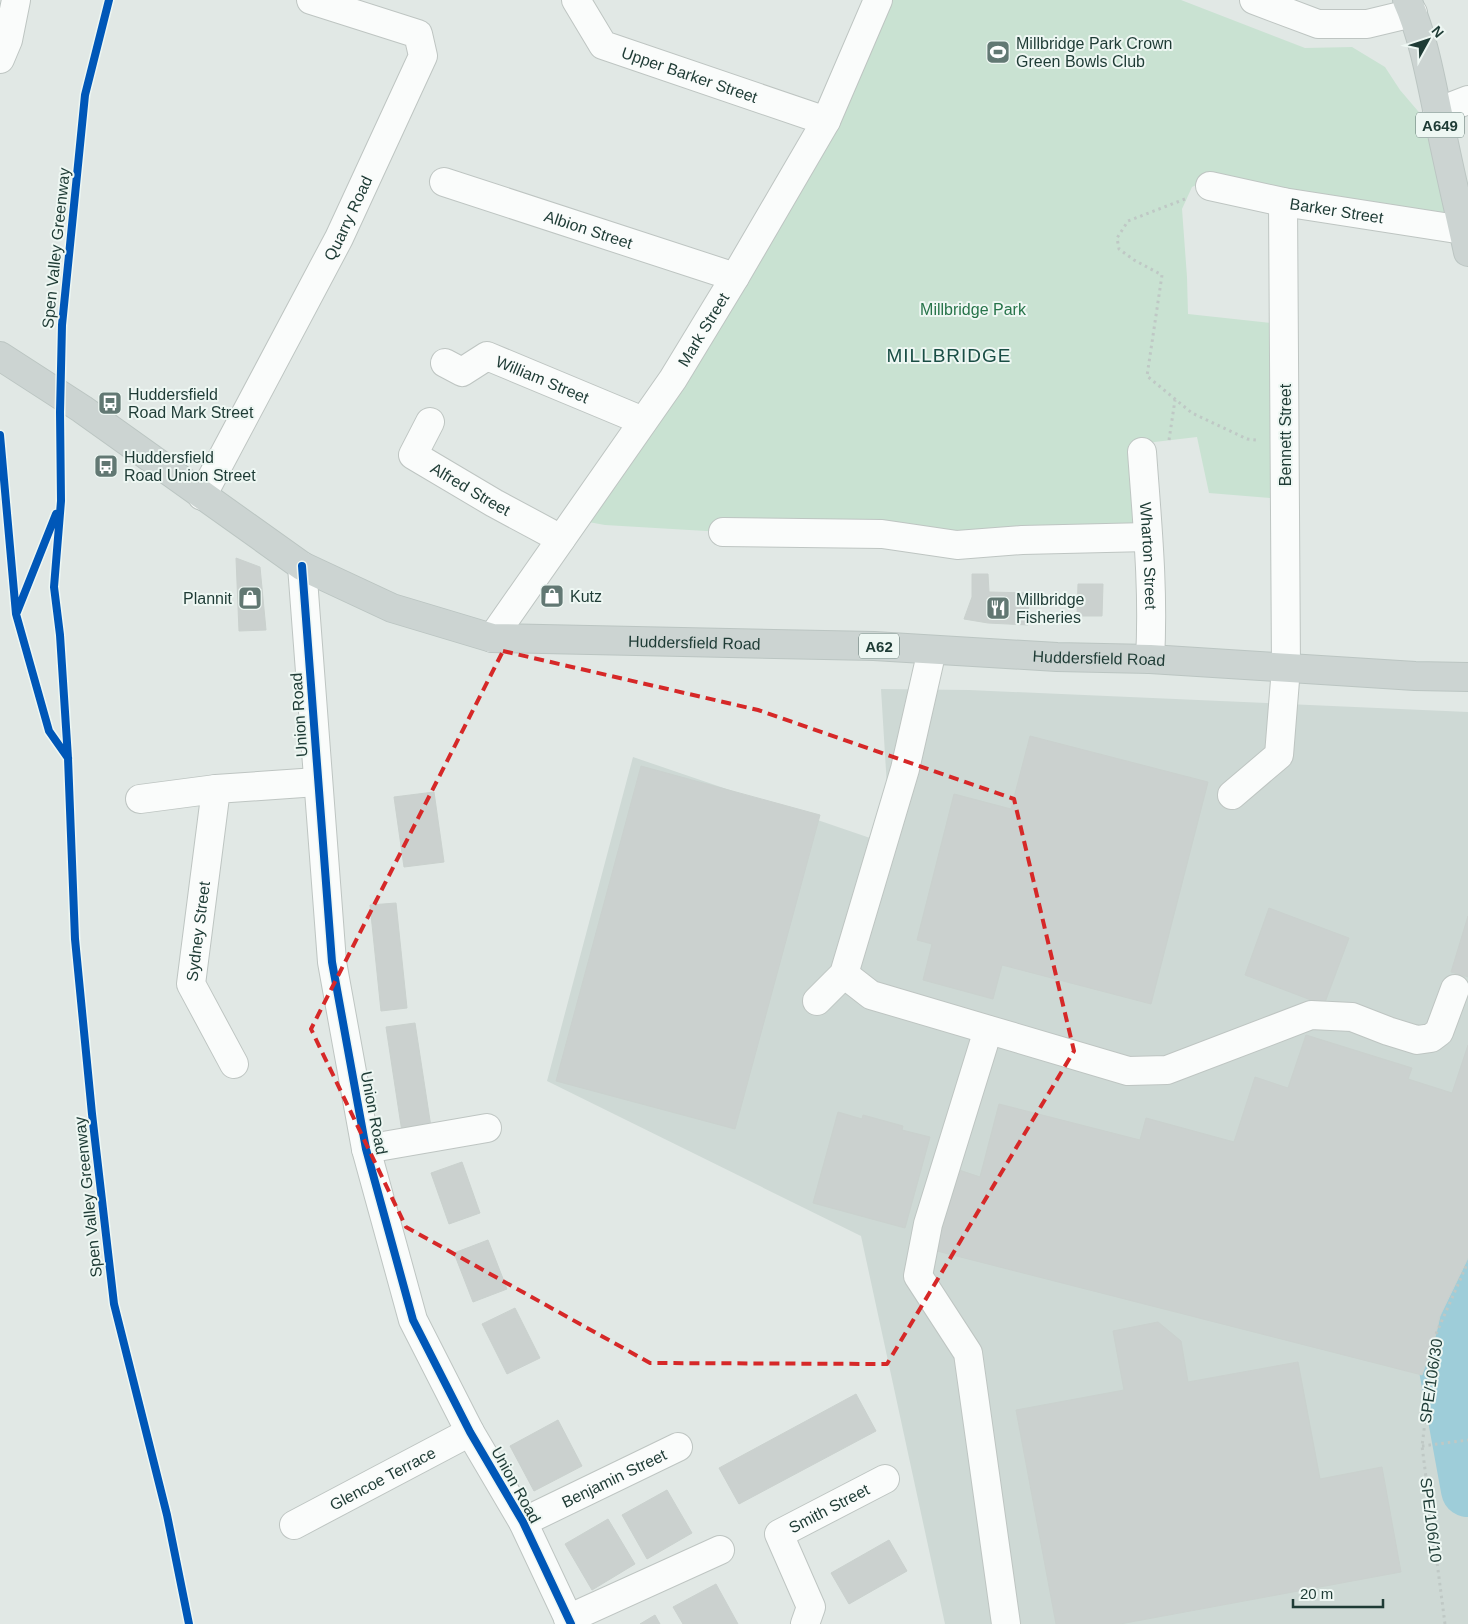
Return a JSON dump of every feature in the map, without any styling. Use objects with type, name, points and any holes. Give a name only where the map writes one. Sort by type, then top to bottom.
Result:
[{"type":"main road","name":"A649","points":[[1410,6],[1431,75],[1437,112],[1466,241]]},
{"type":"main road","name":"Huddersfield Road","points":[[10,363],[97,420],[302,566],[392,608],[492,638],[874,646],[1056,657],[1150,659],[1415,676],[1468,677]]},
{"type":"street","points":[[0,59],[8,40],[16,0]]},
{"type":"street","name":"Quarry Road","points":[[202,496],[339,238],[423,56],[418,34],[311,0]]},
{"type":"street","name":"Upper Barker Street","points":[[576,0],[603,45],[826,121]]},
{"type":"street","name":"Mark Street","points":[[492,638],[672,379],[735,277],[826,121],[878,0]]},
{"type":"street","points":[[1254,0],[1318,24],[1368,24],[1410,6]]},
{"type":"street","points":[[1437,112],[1468,100]]},
{"type":"street","name":"Albion Street","points":[[444,182],[735,277]]},
{"type":"street","name":"Barker Street","points":[[1210,186],[1466,241]]},
{"type":"street","name":"Bennett Street","points":[[1232,795],[1279,755],[1286,668],[1283,202]]},
{"type":"street","name":"William Street","points":[[445,363],[462,372],[487,356],[643,421]]},
{"type":"street","name":"Alfred Street","points":[[430,422],[413,455],[494,503],[561,539]]},
{"type":"street","name":"Wharton Street","points":[[1142,452],[1152,629],[1150,659]]},
{"type":"street","points":[[723,532],[882,534],[957,545],[1022,540],[1148,537]]},
{"type":"street","name":"Union Road","points":[[302,566],[332,962],[366,1149],[414,1320],[470,1432],[523,1522],[569,1622]]},
{"type":"street","points":[[817,1001],[844,974],[905,769],[932,650]]},
{"type":"street","points":[[140,799],[216,789],[317,782]]},
{"type":"street","name":"Sydney Street","points":[[216,789],[191,984],[234,1064]]},
{"type":"street","points":[[844,974],[871,995],[1128,1072],[1167,1070],[1311,1015],[1352,1017],[1417,1040],[1431,1038],[1439,1032],[1455,989]]},
{"type":"street","points":[[988,1030],[928,1224],[918,1276],[968,1353],[1006,1624]]},
{"type":"street","name":"Union Road","points":[[366,1149],[487,1128]]},
{"type":"street","name":"Glencoe Terrace","points":[[294,1525],[470,1432]]},
{"type":"street","name":"Benjamin Street","points":[[523,1522],[678,1447]]},
{"type":"street","name":"Smith Street","points":[[805,1624],[811,1607],[779,1534],[885,1479]]},
{"type":"street","points":[[569,1622],[720,1550]]},
{"type":"path","points":[[1210,186],[1188,198],[1128,221],[1117,238],[1120,249],[1134,260],[1162,274],[1147,376],[1192,413],[1247,439],[1285,441]]},
{"type":"path","points":[[1142,452],[1169,440],[1175,399]]},
{"type":"path","points":[[0,500],[3,462]]},
{"type":"path","points":[[3,462],[7,506]]},
{"type":"path","points":[[1422,1446],[1468,1440]]},
{"type":"highlighted area","points":[[503,651],[758,710],[1014,799],[1074,1051],[887,1364],[650,1363],[406,1227],[311,1029]]},
{"type":"shaded area","points":[[881,689],[969,690],[1468,712],[1468,1624],[945,1624],[861,1236],[547,1081],[633,757],[873,839],[887,787]]},
{"type":"green space","name":"Millbridge Park","points":[[888,0],[1181,0],[1305,48],[1352,47],[1385,67],[1400,90],[1429,124],[1456,218],[1213,177],[1192,187],[1182,209],[1188,314],[1271,323],[1274,435],[1270,498],[1209,493],[1197,437],[1146,443],[1143,533],[723,532],[605,525],[583,521]]},
{"type":"building","name":"Plannit","points":[[236,558],[260,567],[266,630],[239,631]]},
{"type":"building","name":"Millbridge Fisheries","points":[[972,574],[988,574],[989,592],[1029,593],[1028,625],[988,623],[964,619],[972,597]]},
{"type":"building","points":[[1078,584],[1103,584],[1102,616],[1077,616]]},
{"type":"building","points":[[1030,736],[1208,782],[1151,1004],[1002,965],[993,999],[923,980],[932,944],[917,940],[954,794],[1011,809]]},
{"type":"building","points":[[641,766],[820,815],[735,1129],[556,1081]]},
{"type":"building","points":[[434,792],[444,862],[404,867],[394,797]]},
{"type":"building","points":[[396,903],[407,1008],[381,1011],[370,905]]},
{"type":"building","points":[[1269,908],[1349,938],[1324,1005],[1245,975]]},
{"type":"building","points":[[1468,916],[1468,977],[1451,972]]},
{"type":"building","points":[[415,1023],[431,1127],[402,1132],[386,1027]]},
{"type":"building","points":[[1306,1035],[1412,1068],[1408,1079],[1452,1093],[1468,1045],[1468,1258],[1440,1316],[1422,1375],[933,1250],[956,1169],[980,1177],[999,1104],[1140,1140],[1146,1118],[1234,1142],[1255,1077],[1288,1088]]},
{"type":"building","points":[[838,1112],[862,1119],[863,1115],[903,1126],[902,1130],[930,1137],[905,1228],[813,1203]]},
{"type":"building","points":[[462,1162],[480,1213],[449,1224],[431,1173]]},
{"type":"building","points":[[488,1240],[507,1289],[473,1302],[454,1253]]},
{"type":"building","points":[[515,1308],[540,1358],[507,1374],[482,1324]]},
{"type":"building","points":[[1158,1322],[1181,1341],[1188,1382],[1298,1362],[1320,1479],[1382,1467],[1401,1572],[1120,1624],[1056,1624],[1016,1410],[1124,1390],[1113,1331]]},
{"type":"building","points":[[856,1394],[876,1431],[739,1504],[719,1468]]},
{"type":"building","points":[[558,1420],[582,1466],[534,1491],[510,1446]]},
{"type":"building","points":[[667,1490],[692,1533],[647,1559],[622,1515]]},
{"type":"building","points":[[608,1519],[635,1564],[592,1590],[565,1544]]},
{"type":"building","points":[[889,1540],[907,1571],[849,1604],[831,1573]]},
{"type":"building","points":[[716,1584],[738,1624],[683,1624],[673,1607]]},
{"type":"building","points":[[655,1615],[660,1624],[640,1624]]},
{"type":"waterway","points":[[1468,1274],[1440,1336],[1468,1490]]},
{"type":"cycle path","name":"Spen Valley Greenway","points":[[109,0],[85,95],[62,325],[60,412],[61,501],[54,587],[60,635],[68,758],[75,939],[92,1114],[114,1304],[167,1515],[189,1624]]},
{"type":"cycle path","points":[[0,435],[16,614],[49,731],[68,758]]},
{"type":"cycle path","points":[[17,612],[56,514]]},
{"type":"cycle path","points":[[302,566],[332,962],[366,1149],[413,1320],[470,1432],[523,1522],[571,1624]]},
{"type":"place","name":"Millbridge Park Crown Green Bowls Club","points":[[998,52]]},
{"type":"place","name":"Huddersfield Road Mark Street","points":[[110,403]]},
{"type":"place","name":"Huddersfield Road Union Street","points":[[106,466]]},
{"type":"place","name":"Kutz","points":[[552,596]]},
{"type":"place","name":"Plannit","points":[[250,598]]},
{"type":"place","name":"Millbridge Fisheries","points":[[998,608]]},
{"type":"district","name":"MILLBRIDGE","points":[[949,355]]}]
